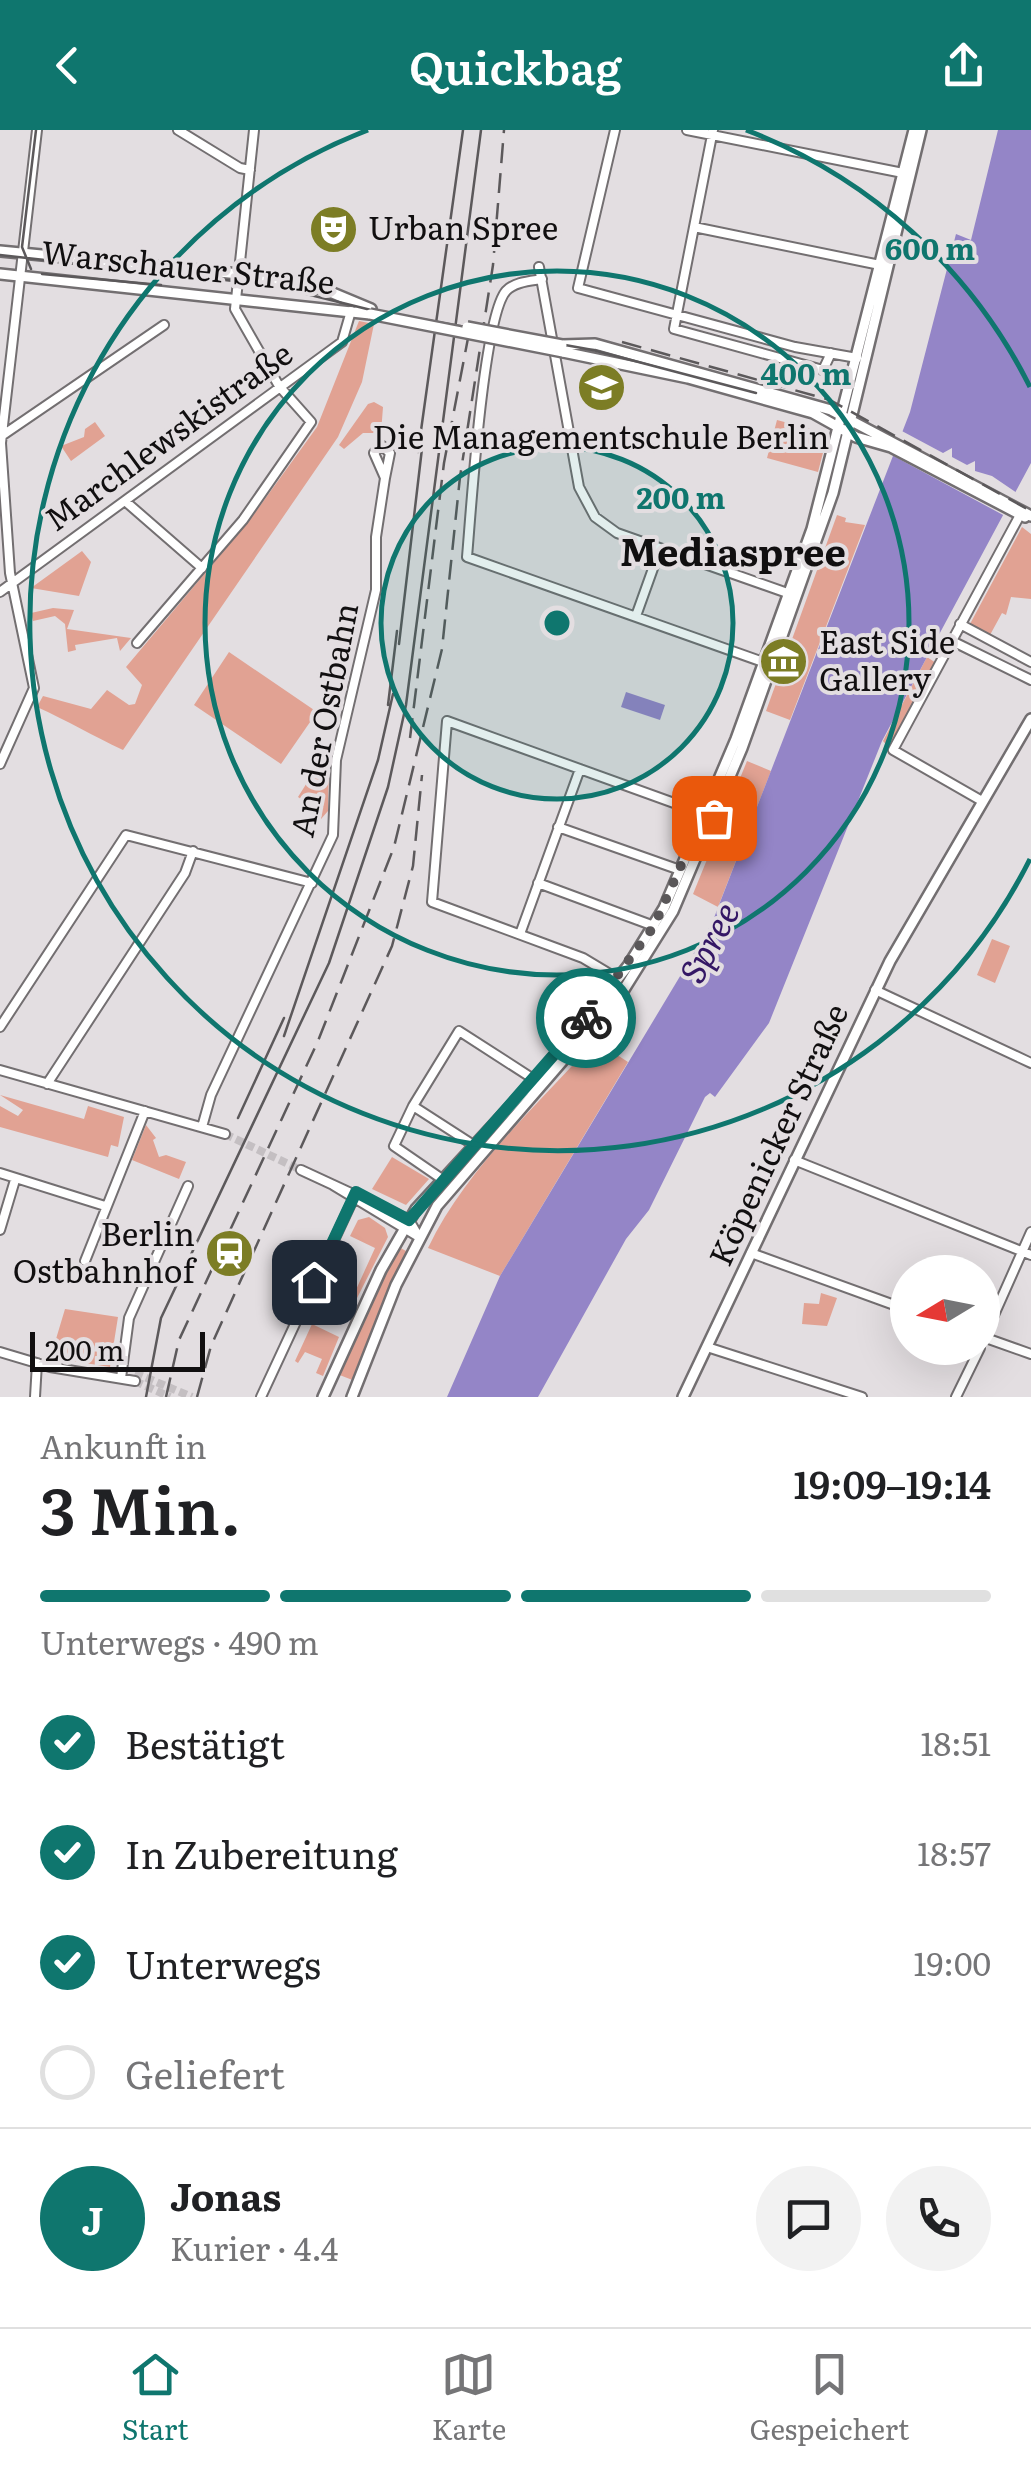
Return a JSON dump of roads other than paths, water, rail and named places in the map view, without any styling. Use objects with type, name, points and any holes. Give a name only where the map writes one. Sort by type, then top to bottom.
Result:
[{"type":"main road","points":[[323,1397],[406,1225],[442,1179],[539,1083],[618,979],[654,926],[709,816],[763,662],[792,595],[812,529],[834,424],[842,415],[918,130]]},
{"type":"main road","points":[[352,1397],[419,1237],[454,1184],[627,986],[661,934],[855,436],[907,174]]},
{"type":"main road","name":"Warschauer Straße","points":[[0,251],[239,274],[323,289],[352,306]]},
{"type":"main road","name":"Warschauer Straße","points":[[0,274],[352,306],[563,348]]},
{"type":"main road","points":[[563,348],[595,344],[842,415],[1021,512]]},
{"type":"main road","points":[[563,348],[727,388],[834,424],[855,436],[893,444]]},
{"type":"main road","name":"Köpenicker Straße","points":[[683,1397],[875,990],[884,980],[884,972],[1031,719],[1031,711]]},
{"type":"main road","points":[[618,979],[627,986]]},
{"type":"street","points":[[0,764],[34,688],[12,584],[1,437],[37,130]]},
{"type":"street","points":[[178,130],[250,170]]},
{"type":"street","points":[[138,643],[243,520],[311,419],[280,386],[238,316],[236,298],[254,130]]},
{"type":"street","points":[[615,130],[576,286],[676,316],[856,358]]},
{"type":"street","points":[[687,130],[713,132],[907,174]]},
{"type":"street","points":[[713,132],[674,329],[823,370],[831,353]]},
{"type":"street","points":[[694,228],[880,265]]},
{"type":"street","points":[[539,266],[584,501],[610,530],[792,595]]},
{"type":"street","points":[[542,279],[514,285],[502,299],[481,401],[467,556],[763,662]]},
{"type":"street","name":"Marchlewskistraße","points":[[0,592],[342,342],[352,306]]},
{"type":"street","points":[[1,437],[164,325]]},
{"type":"street","name":"An der Ostbahn","points":[[202,1126],[216,1084],[333,835],[336,760],[376,590],[376,537],[385,478]]},
{"type":"street","points":[[125,500],[202,568]]},
{"type":"street","points":[[982,802],[893,750],[1021,512]]},
{"type":"street","points":[[636,616],[660,549]]},
{"type":"street","points":[[960,624],[1031,662]]},
{"type":"street","points":[[952,641],[1031,680]]},
{"type":"street","points":[[618,979],[584,958],[432,902],[446,721],[709,816]]},
{"type":"street","points":[[520,934],[580,768]]},
{"type":"street","points":[[558,827],[680,870]]},
{"type":"street","points":[[0,1027],[125,836],[312,883]]},
{"type":"street","points":[[47,1084],[185,873],[193,851]]},
{"type":"street","points":[[538,883],[654,926]]},
{"type":"street","points":[[875,990],[1031,1063]]},
{"type":"street","points":[[442,1179],[394,1146],[413,1106],[460,1030],[539,1083]]},
{"type":"street","points":[[0,1070],[225,1134]]},
{"type":"street","points":[[413,1106],[475,1146]]},
{"type":"street","points":[[85,1261],[145,1111]]},
{"type":"street","points":[[794,1160],[1027,1253]]},
{"type":"street","points":[[301,1170],[406,1225],[419,1237]]},
{"type":"street","points":[[0,1173],[106,1206]]},
{"type":"street","points":[[0,1230],[15,1180]]},
{"type":"street","points":[[0,1352],[37,1363],[130,1378],[129,1318],[188,1186]]},
{"type":"street","points":[[261,1397],[354,1196]]},
{"type":"street","points":[[1000,1306],[1027,1253],[1031,1232]]},
{"type":"street","points":[[751,1254],[890,1304]]},
{"type":"street","points":[[1000,1346],[1031,1354]]},
{"type":"street","points":[[707,1347],[862,1397]]},
{"type":"street","points":[[35,1397],[37,1363]]},
{"type":"street","points":[[956,1397],[971,1365]]},
{"type":"water","name":"Spree","points":[[998,130],[1031,130],[1031,463],[882,741],[769,1023],[715,1097],[710,1093],[705,1097],[649,1210],[626,1239],[538,1397],[447,1397],[500,1276],[712,923],[910,412],[956,234],[971,240]]},
{"type":"water","points":[[626,692],[665,705],[660,720],[621,707]]},
{"type":"tunnel","points":[[225,1134],[301,1170]]},
{"type":"tunnel","points":[[135,1373],[192,1397]]},
{"type":"tunnel","points":[[135,1381],[170,1397]]},
{"type":"tram line","points":[[31,269],[22,247],[36,130]]},
{"type":"tram line","points":[[418,452],[463,130]]},
{"type":"tram line","points":[[146,1397],[161,1318],[329,963],[388,787],[406,705],[481,130]]},
{"type":"tram line","points":[[0,255],[270,285],[371,310],[593,350],[756,393]]},
{"type":"tram line","points":[[42,274],[161,285]]},
{"type":"tram line","points":[[399,644],[423,440]]},
{"type":"tram line","points":[[388,705],[397,631]]},
{"type":"tram line","points":[[284,1036],[378,760],[393,694]]},
{"type":"tram line","points":[[238,1118],[284,1018]]},
{"type":"railway","points":[[166,1397],[179,1340],[318,1041],[394,847],[442,649],[460,477],[493,265],[504,130]]},
{"type":"railway","points":[[410,738],[444,463],[469,333]]},
{"type":"railway","points":[[622,342],[830,400],[1031,511]]},
{"type":"railway","points":[[197,1397],[211,1346],[392,946],[413,866],[422,775]]},
{"type":"place","name":"Urban Spree","points":[[333,229]]},
{"type":"place","name":"Die Managementschule Berlin","points":[[601,388]]},
{"type":"place","name":"East Side Gallery","points":[[784,661]]},
{"type":"place","name":"Berlin Ostbahnhof","points":[[230,1253]]},
{"type":"district","name":"Mediaspree","points":[[733,553]]}]
